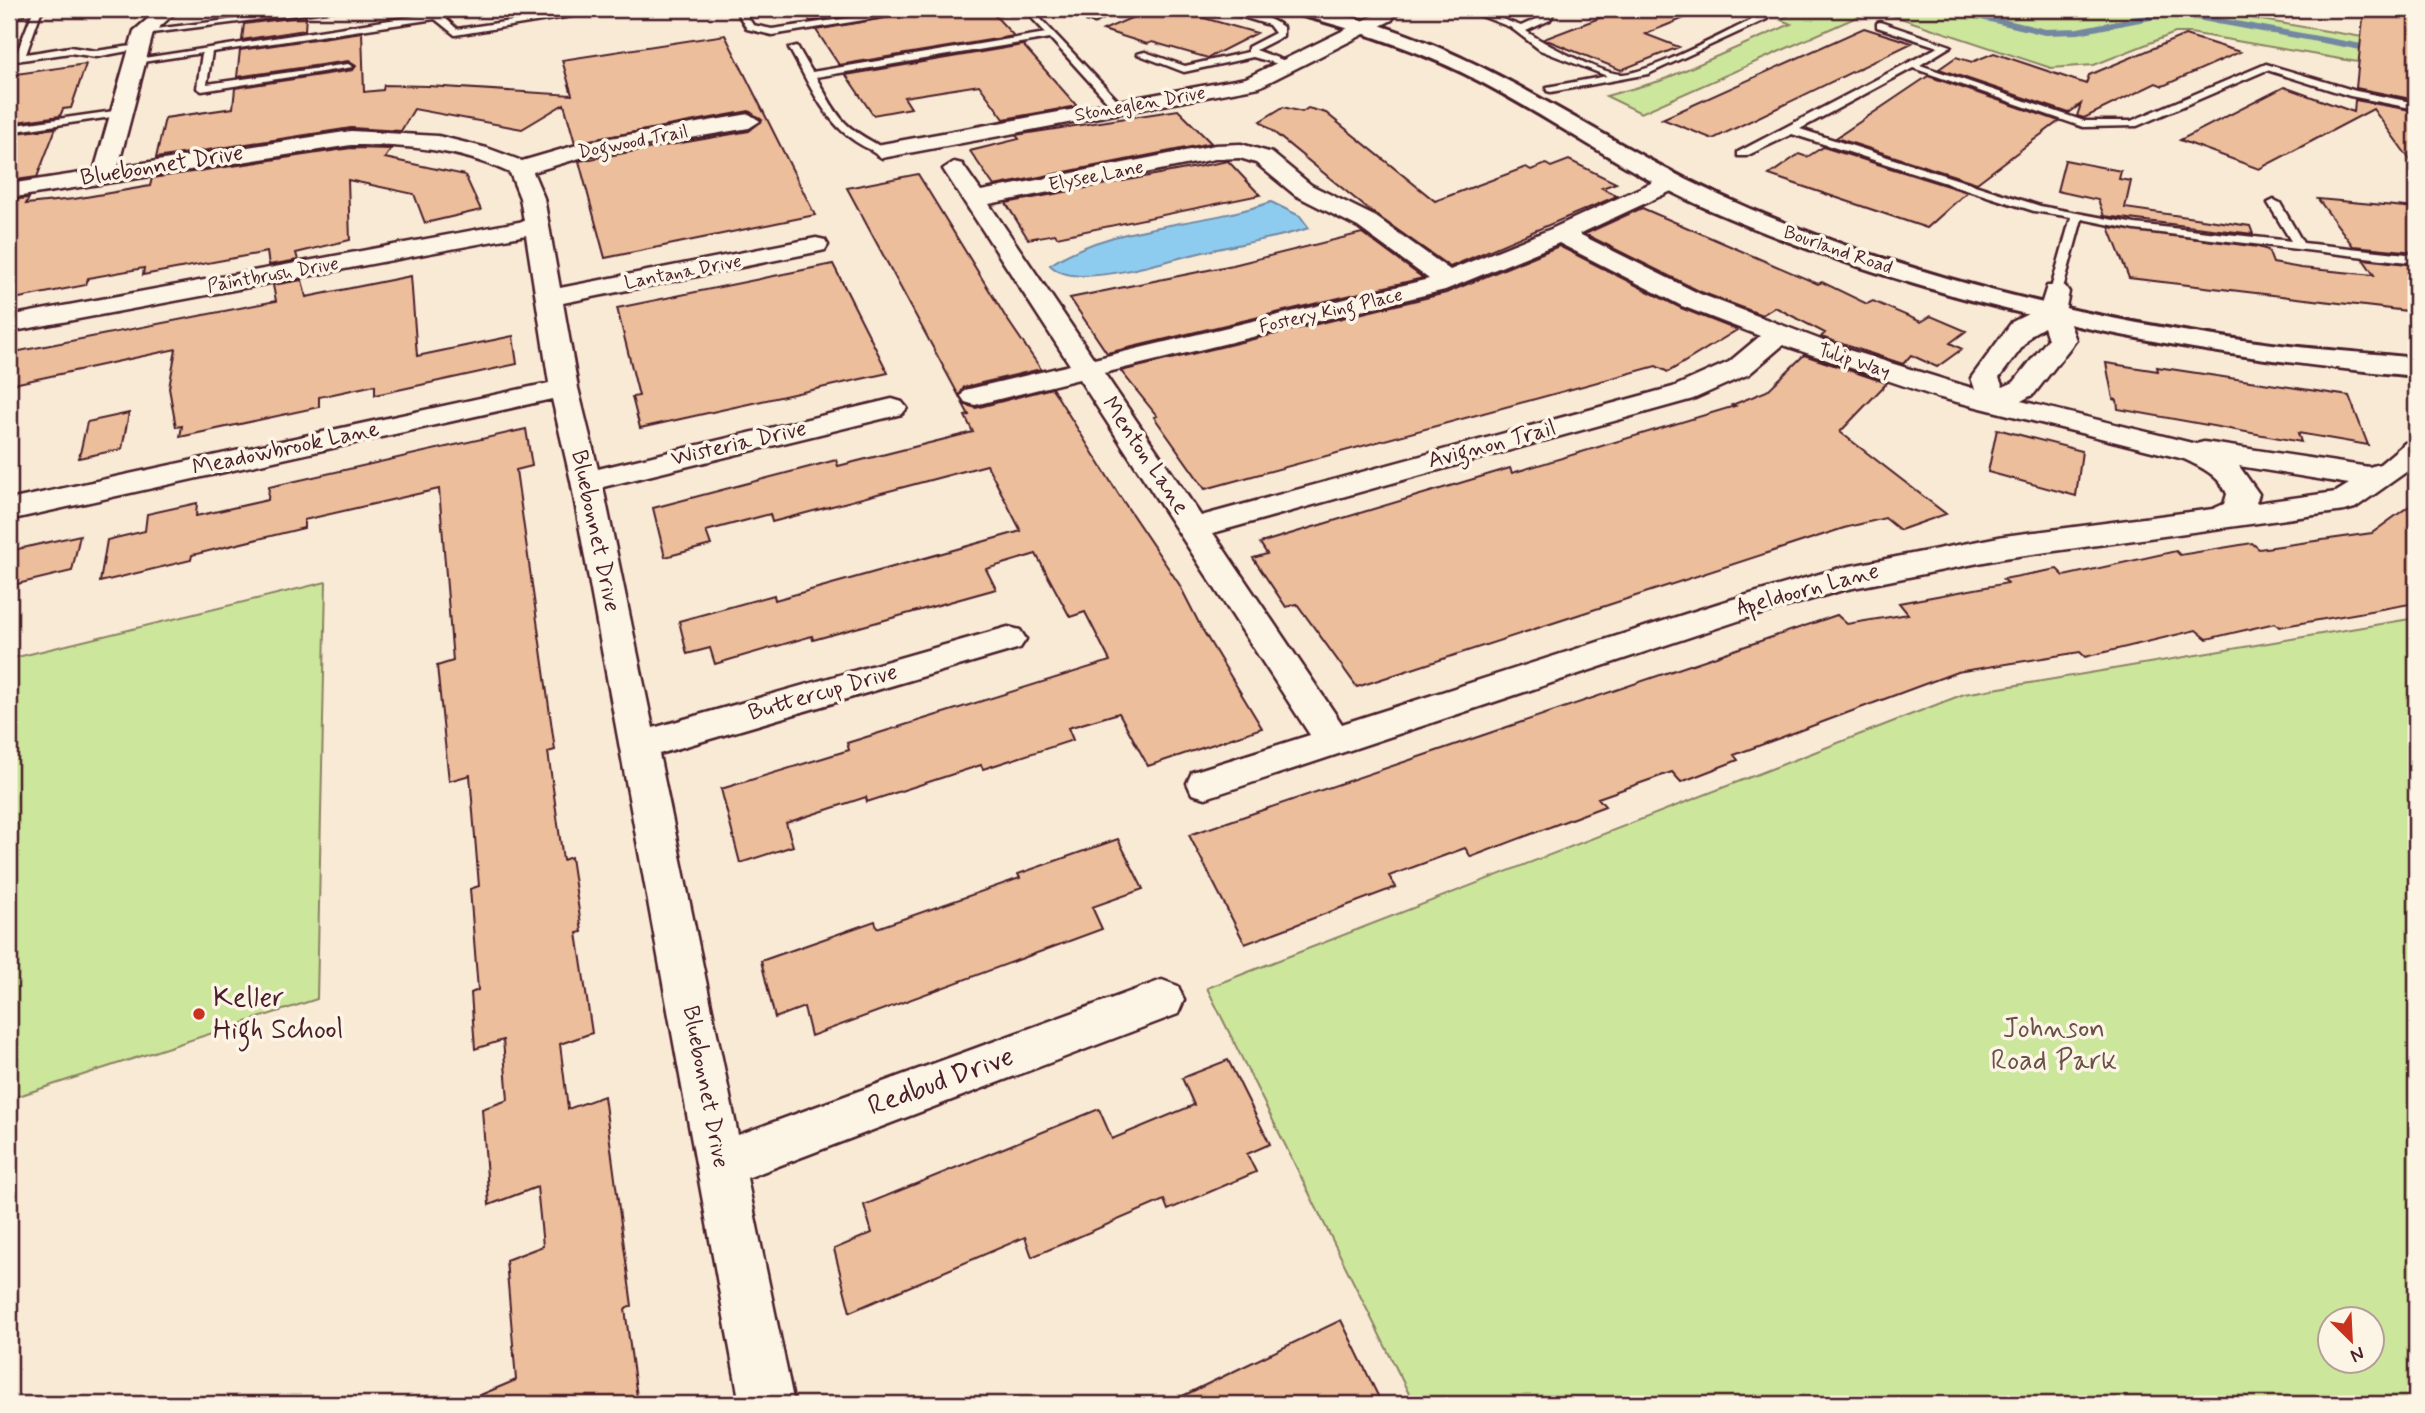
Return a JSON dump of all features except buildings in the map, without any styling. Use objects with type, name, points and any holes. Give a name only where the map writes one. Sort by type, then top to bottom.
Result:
[{"type":"main road","name":"Bourland Road","points":[[1299,9],[1378,15],[1485,57],[1551,89],[1731,187],[1844,233],[2054,302],[2087,322],[2250,350],[2416,367]]},
{"type":"main road","name":"Bourland Road","points":[[1378,15],[1458,63],[1672,182],[1824,249],[1956,288],[2251,326]]},
{"type":"street","name":"Stoneglen Drive","points":[[882,151],[1252,83],[1290,66],[1378,15]]},
{"type":"street","points":[[104,175],[147,29]]},
{"type":"street","name":"Dogwood Trail","points":[[520,169],[587,149],[749,121]]},
{"type":"street","name":"Bluebonnet Drive","points":[[9,191],[351,138],[395,138],[462,146],[520,169],[532,198],[564,388],[586,481],[767,1404]]},
{"type":"street","name":"Elysee Lane","points":[[977,199],[1215,152],[1241,151],[1264,158],[1303,190],[1367,222],[1448,281]]},
{"type":"street","name":"Menton Lane","points":[[954,169],[977,199],[1335,743]]},
{"type":"street","name":"Fostery King Place","points":[[975,396],[1448,281],[1560,234],[1672,182]]},
{"type":"street","name":"Paintbrush Drive","points":[[9,324],[537,226]]},
{"type":"street","name":"Tulip Way","points":[[1560,234],[1651,282],[1778,335],[1888,373],[1995,402],[2165,444],[2351,475],[2369,476],[2404,460]]},
{"type":"street","name":"Lantana Drive","points":[[550,298],[816,245]]},
{"type":"street","points":[[2054,302],[2062,340],[2024,388],[1995,402],[1985,378],[2022,328],[2054,302]]},
{"type":"street","name":"Avignon Trail","points":[[1193,528],[1683,393],[1739,369],[1778,335]]},
{"type":"street","name":"Meadowbrook Lane","points":[[9,510],[564,388]]},
{"type":"street","name":"Wisteria Drive","points":[[586,481],[892,408]]},
{"type":"street","name":"Tulip Way","points":[[2165,444],[2206,458],[2237,482],[2243,494],[2241,506],[2232,514],[2216,519]]},
{"type":"street","name":"Apeldoorn Lane","points":[[1206,783],[1335,743],[1722,614],[1840,579],[2004,547],[2344,501],[2404,460]]},
{"type":"street","name":"Buttercup Drive","points":[[638,746],[1008,639]]},
{"type":"street","name":"Redbud Drive","points":[[720,1165],[1162,1000]]},
{"type":"lane","points":[[9,14],[49,9]]},
{"type":"lane","points":[[100,9],[99,11],[117,9]]},
{"type":"lane","points":[[209,25],[213,9]]},
{"type":"lane","points":[[9,59],[70,50],[96,54],[147,29],[209,25],[338,9]]},
{"type":"lane","points":[[147,29],[207,50],[474,9]]},
{"type":"lane","points":[[437,16],[455,32],[611,9]]},
{"type":"lane","points":[[739,9],[750,27],[772,32],[927,9]]},
{"type":"lane","points":[[1092,20],[1115,9]]},
{"type":"lane","points":[[1221,9],[1272,23],[1280,29],[1280,34],[1251,49],[1253,54]]},
{"type":"lane","points":[[1467,9],[1520,30],[1544,48],[1618,77]]},
{"type":"lane","points":[[1520,30],[1546,18],[1548,14],[1538,9]]},
{"type":"lane","points":[[1551,89],[1644,72],[1762,19],[1730,9]]},
{"type":"lane","points":[[20,57],[37,10]]},
{"type":"lane","points":[[1037,18],[1119,108]]},
{"type":"lane","points":[[1742,154],[1946,46],[1880,25]]},
{"type":"lane","points":[[810,75],[1052,35]]},
{"type":"lane","points":[[794,48],[837,123],[851,135],[882,151]]},
{"type":"lane","points":[[207,50],[202,88],[348,67]]},
{"type":"lane","points":[[1142,54],[1184,69],[1253,54],[1290,66]]},
{"type":"lane","points":[[1912,65],[2083,124],[2133,124],[2266,67],[2354,94],[2416,106]]},
{"type":"lane","points":[[9,130],[121,113]]},
{"type":"lane","points":[[1791,130],[2038,209],[2135,227],[2416,259]]},
{"type":"lane","points":[[2274,204],[2301,247]]},
{"type":"lane","points":[[2054,302],[2077,215]]},
{"type":"green space","points":[[1798,9],[2197,9],[2416,46],[2416,72],[2190,33],[2175,33],[2094,65],[2051,68],[1882,12],[1868,12],[1641,113],[1606,96],[1660,81],[1791,24],[1781,20]]},
{"type":"green space","points":[[326,582],[317,999],[9,1099],[9,659]]},
{"type":"green space","name":"Johnson Road Park","points":[[2416,618],[2416,1404],[1414,1404],[1207,988],[1964,694]]},
{"type":"water","points":[[1271,202],[1300,216],[1309,228],[1112,273],[1076,276],[1060,272],[1050,265],[1074,251],[1129,233]]},
{"type":"waterway","points":[[1948,9],[2045,32],[2078,31],[2160,15],[2197,17],[2372,49]]},
{"type":"place","name":"Keller High School","points":[[199,1014]]}]
